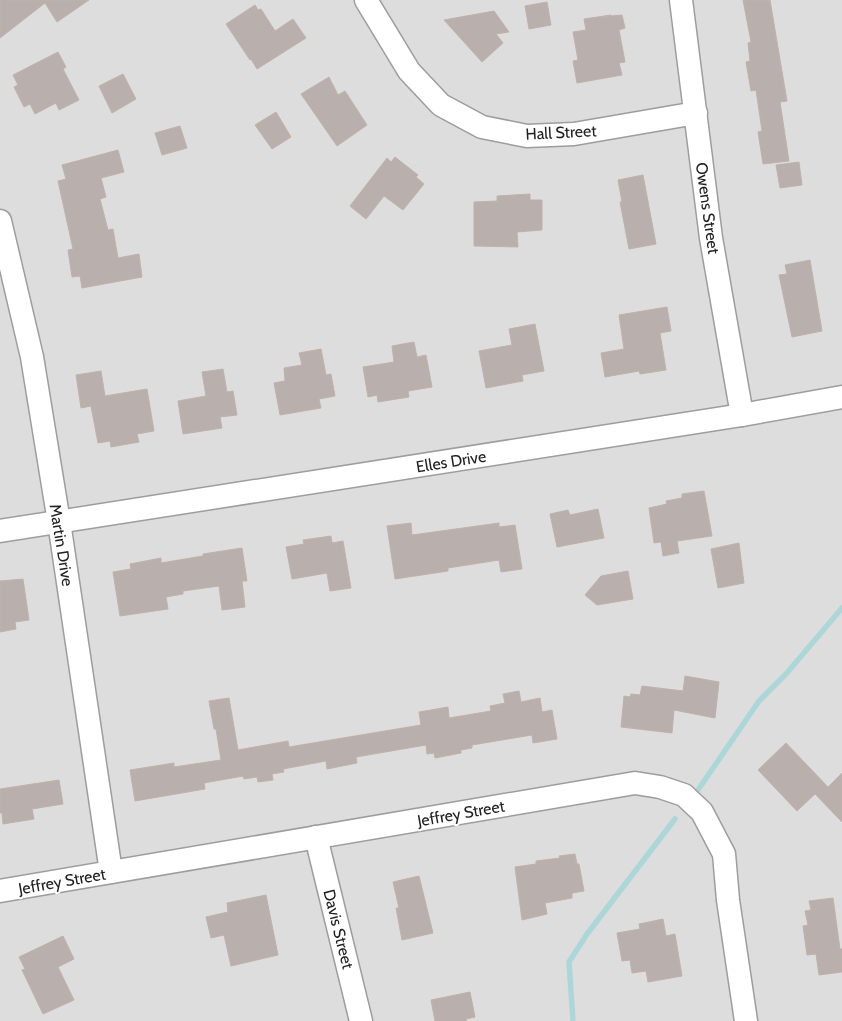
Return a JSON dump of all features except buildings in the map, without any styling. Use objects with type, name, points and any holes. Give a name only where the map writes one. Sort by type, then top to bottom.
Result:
[{"type":"street","name":"Hall Street","points":[[366,0],[409,71],[441,105],[482,127],[527,136],[574,134],[696,114]]},
{"type":"street","name":"Owens Street","points":[[682,0],[712,238],[742,415]]},
{"type":"street","name":"Martin Drive","points":[[0,221],[32,358],[59,522],[111,872]]},
{"type":"street","name":"Elles Drive","points":[[0,531],[742,415],[842,397]]},
{"type":"street","name":"Jeffrey Street","points":[[0,891],[635,783],[660,787],[684,795],[702,812],[724,854],[728,900],[746,1021]]},
{"type":"street","name":"Davis Street","points":[[316,837],[361,1021]]},
{"type":"shaded area","points":[[0,0],[842,0],[842,1021],[0,1021]]},
{"type":"waterway","points":[[698,790],[759,701],[786,674],[842,608]]},
{"type":"waterway","points":[[573,1021],[569,962],[587,934],[675,819]]}]
